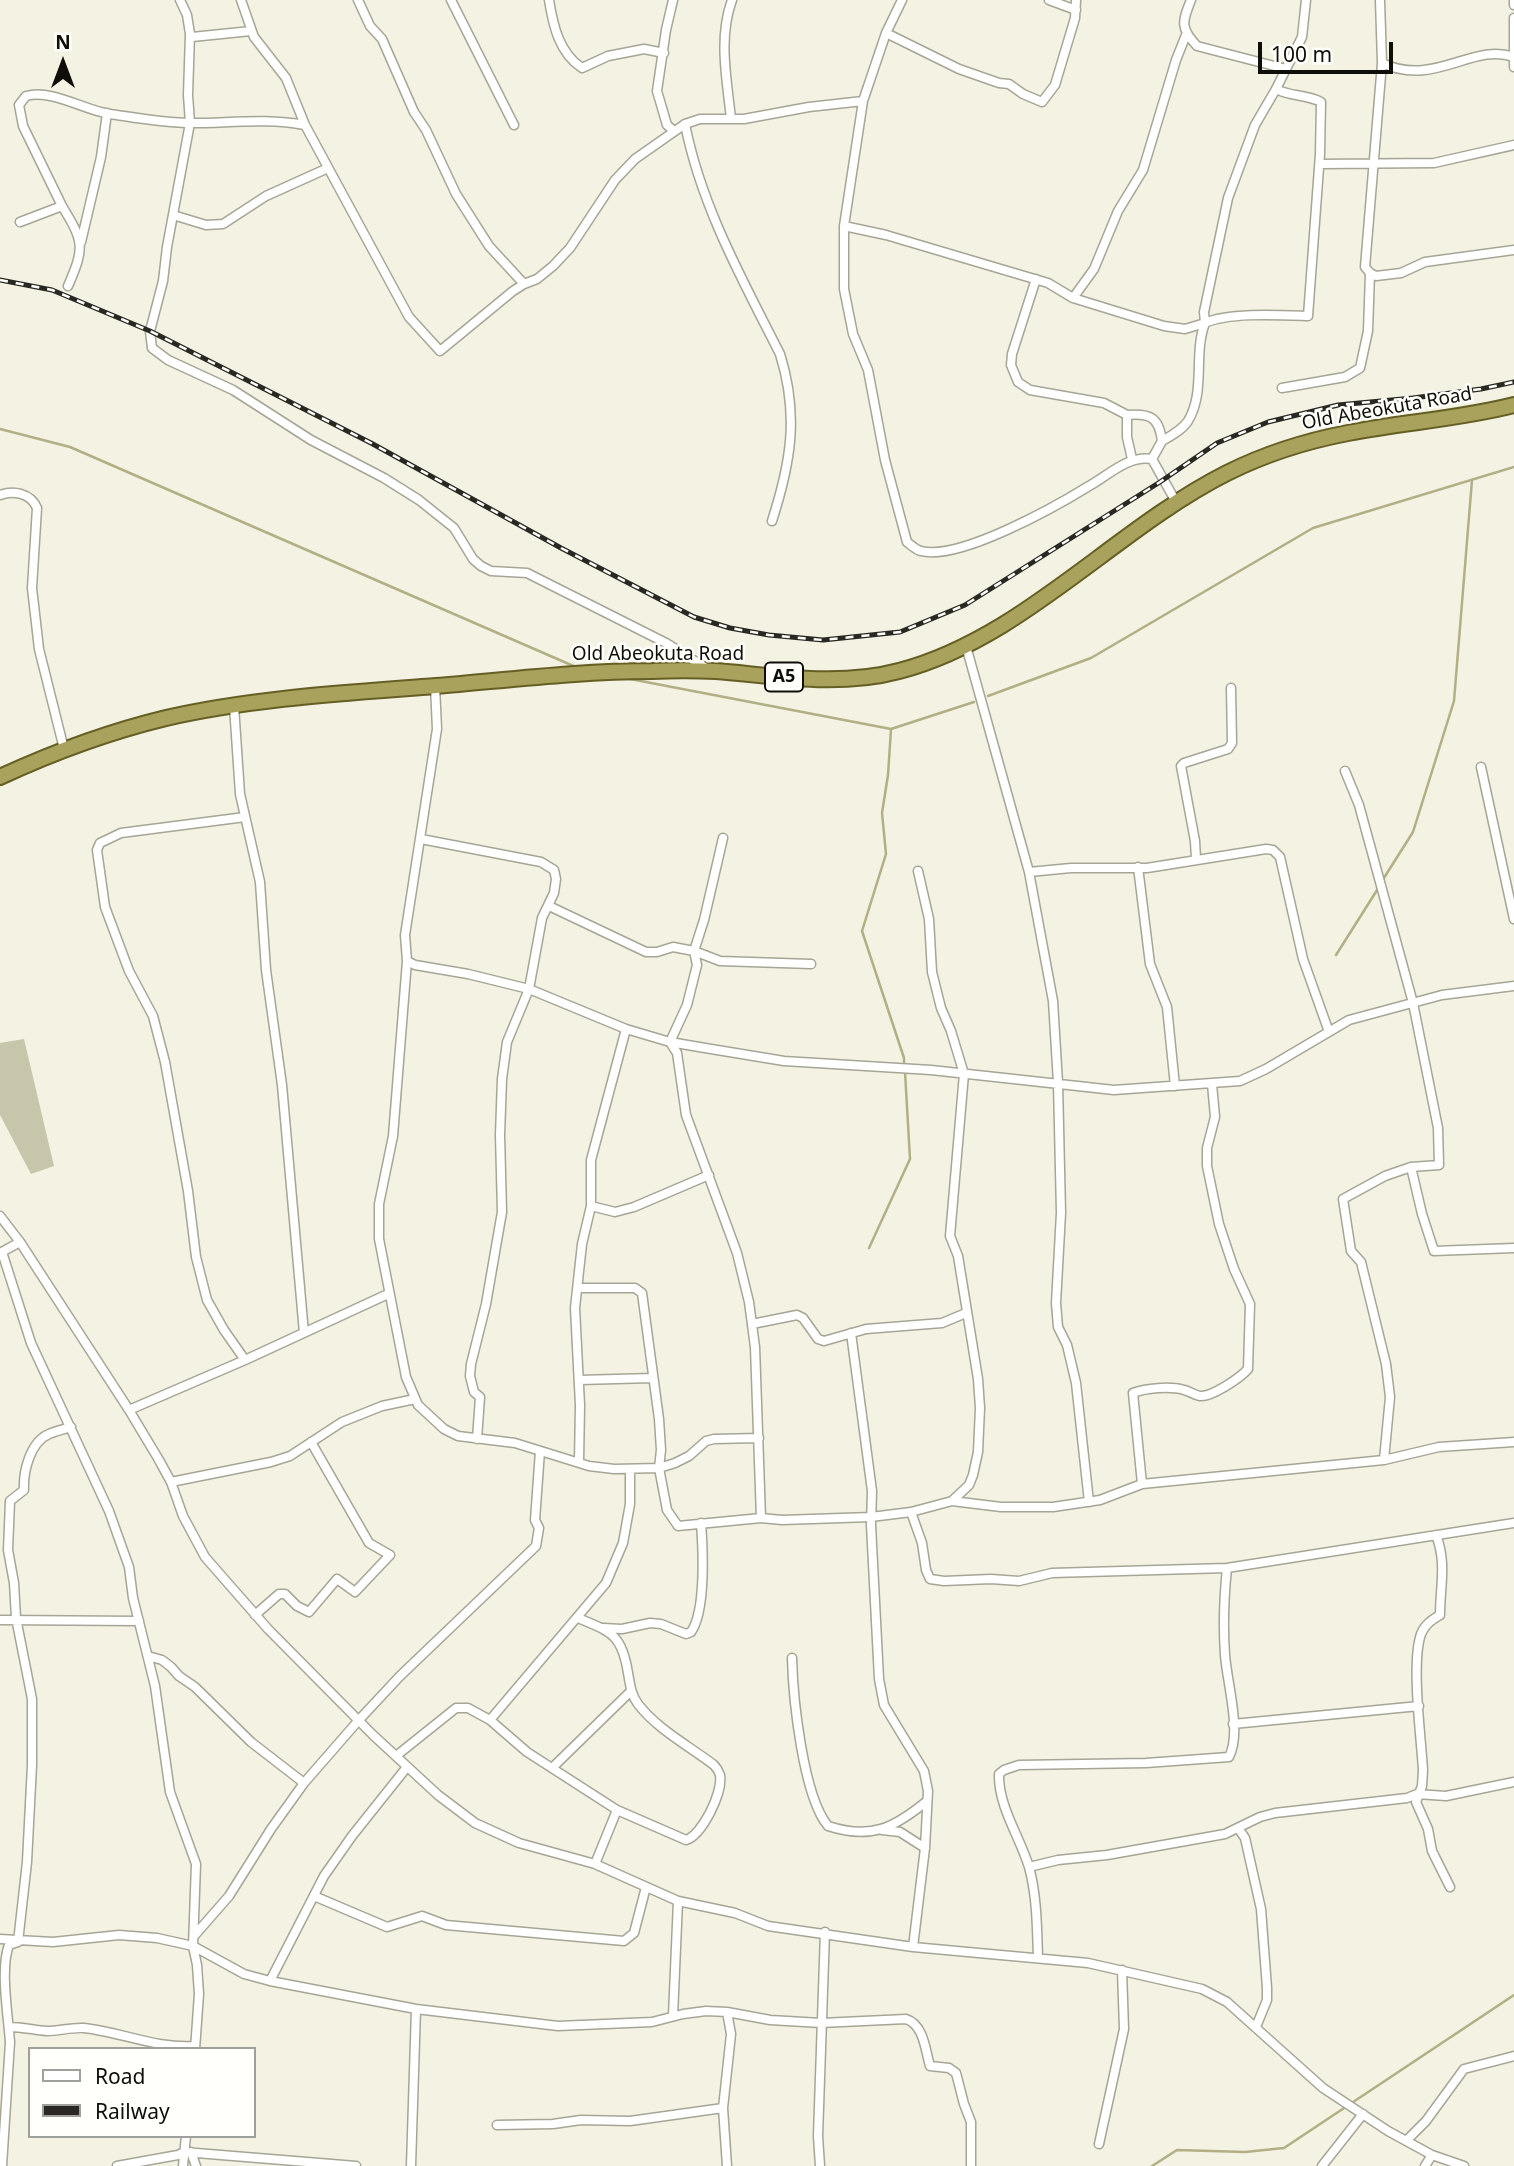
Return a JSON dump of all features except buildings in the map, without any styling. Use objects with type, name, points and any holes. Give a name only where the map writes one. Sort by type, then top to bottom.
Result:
[{"type":"highway","name":"Old Abeokuta Road","points":[[0,777],[64,749],[167,718],[306,696],[609,671],[710,671],[818,680],[858,679],[898,672],[966,646],[1003,625],[1176,502],[1230,472],[1306,442],[1514,405]]},
{"type":"street","points":[[180,0],[187,15],[190,34],[190,123],[163,281],[150,331],[152,348],[159,355],[233,390],[311,440],[411,495],[454,528],[473,559],[481,566],[491,570],[527,573],[666,643],[710,671]]},
{"type":"street","points":[[241,0],[251,32],[286,78],[305,125],[409,317],[440,351],[524,284],[537,279],[553,266],[583,231],[622,173],[635,159],[685,124],[700,119],[731,119],[863,101]]},
{"type":"street","points":[[358,0],[370,26],[382,39],[414,112],[426,130],[456,194],[489,246],[524,284]]},
{"type":"street","points":[[451,0],[514,125]]},
{"type":"street","points":[[549,0],[553,27],[568,56],[582,68],[608,56],[644,49],[664,53]]},
{"type":"street","points":[[673,0],[657,91],[667,125],[674,131]]},
{"type":"street","points":[[731,119],[724,39],[727,13],[732,0]]},
{"type":"street","points":[[902,0],[886,33],[863,101],[844,226],[844,289],[853,334],[868,370],[885,460],[907,542],[920,551],[959,549],[1025,522],[1132,459],[1152,459]]},
{"type":"street","points":[[1049,0],[1076,10]]},
{"type":"street","points":[[886,33],[959,69],[999,83],[1009,83],[1023,94],[1042,102],[1055,85],[1076,10],[1076,0]]},
{"type":"street","points":[[1073,298],[1094,269],[1118,211],[1143,170],[1186,35],[1183,20],[1191,0]]},
{"type":"street","points":[[1152,459],[1162,442],[1180,430],[1189,419],[1199,379],[1200,336],[1205,323],[1204,312],[1228,198],[1255,125],[1302,37],[1306,0]]},
{"type":"street","points":[[1380,0],[1382,63],[1365,267],[1376,276],[1401,273],[1425,262],[1514,250]]},
{"type":"street","points":[[1514,0],[1514,5]]},
{"type":"street","points":[[1514,18],[1514,67]]},
{"type":"street","points":[[190,34],[192,37],[202,37],[251,32]]},
{"type":"street","points":[[1186,35],[1197,46],[1286,69]]},
{"type":"street","points":[[1382,63],[1402,71],[1415,72],[1442,68],[1490,54],[1499,53],[1514,57]]},
{"type":"street","points":[[844,226],[886,235],[1036,279],[1073,298],[1164,326],[1185,329],[1212,320],[1258,314],[1308,316],[1320,164],[1321,102],[1310,96],[1286,95],[1276,89]]},
{"type":"street","points":[[81,242],[23,126],[19,105],[26,96],[41,94],[107,113],[145,120],[190,123],[264,120],[305,125]]},
{"type":"street","points":[[68,286],[79,259],[101,157],[107,113]]},
{"type":"street","points":[[685,124],[688,142],[723,241],[780,354],[786,374],[790,393],[791,437],[788,465],[772,521]]},
{"type":"street","points":[[1320,164],[1434,163],[1514,145]]},
{"type":"street","points":[[173,215],[206,225],[223,224],[266,196],[328,168]]},
{"type":"street","points":[[20,222],[62,206]]},
{"type":"street","points":[[1282,388],[1345,377],[1360,368],[1368,331],[1370,273]]},
{"type":"street","points":[[1036,279],[1012,354],[1011,365],[1018,382],[1030,390],[1104,403],[1127,415],[1140,414],[1154,419],[1161,428],[1162,442]]},
{"type":"street","points":[[1127,415],[1126,437],[1132,459]]},
{"type":"street","points":[[1152,459],[1176,502]]},
{"type":"street","points":[[0,495],[23,494],[35,502],[37,508],[32,588],[37,637],[42,668],[64,749]]},
{"type":"street","points":[[966,646],[1029,872],[1053,1001],[1061,1213],[1056,1303],[1058,1327],[1067,1345],[1076,1383],[1089,1502]]},
{"type":"street","points":[[435,686],[437,729],[405,935],[407,961],[393,1136],[379,1204],[379,1240],[388,1294],[406,1377],[415,1399],[444,1429],[458,1436],[515,1443],[579,1462],[630,1470],[659,1468],[689,1456],[706,1441],[726,1437],[759,1438]]},
{"type":"street","points":[[1196,859],[1181,766],[1228,749],[1232,743],[1231,688]]},
{"type":"street","points":[[234,706],[240,794],[260,882],[266,970],[282,1085],[304,1333]]},
{"type":"street","points":[[1481,767],[1514,919]]},
{"type":"street","points":[[1345,771],[1359,805],[1413,1003],[1438,1128],[1439,1165],[1411,1167],[1385,1176],[1343,1199],[1351,1251],[1361,1262],[1386,1364],[1390,1397],[1384,1460]]},
{"type":"street","points":[[245,817],[121,833],[100,843],[97,850],[105,907],[130,971],[153,1016],[165,1062],[188,1191],[196,1257],[207,1300],[246,1360]]},
{"type":"street","points":[[670,1042],[687,1005],[697,965],[694,951],[723,838]]},
{"type":"street","points":[[421,839],[522,857],[549,866],[554,870],[556,879],[549,906],[542,918],[528,989],[508,1042],[502,1079],[502,1212],[470,1376],[474,1392],[480,1397],[477,1439]]},
{"type":"street","points":[[1029,872],[1139,867],[1273,850],[1280,857],[1303,959],[1329,1032]]},
{"type":"street","points":[[1139,867],[1150,964],[1167,1007],[1175,1086]]},
{"type":"street","points":[[918,871],[929,919],[935,984],[964,1074],[950,1236],[958,1256],[979,1392],[978,1452],[968,1485],[952,1501]]},
{"type":"street","points":[[549,906],[646,952],[673,947],[694,951],[720,961],[811,964]]},
{"type":"street","points":[[407,961],[528,989],[626,1029],[670,1042],[784,1061],[964,1074],[1114,1090],[1240,1081],[1266,1069],[1349,1020],[1443,995],[1514,986]]},
{"type":"street","points":[[579,1462],[579,1380],[575,1307],[582,1244],[591,1206],[591,1160],[626,1029]]},
{"type":"street","points":[[670,1042],[677,1053],[686,1115],[737,1253],[752,1324],[761,1518]]},
{"type":"street","points":[[1142,1484],[1133,1393],[1183,1389],[1199,1396],[1210,1395],[1241,1377],[1248,1369],[1250,1304],[1234,1269],[1219,1224],[1207,1166],[1207,1148],[1215,1117],[1212,1084]]},
{"type":"street","points":[[1411,1167],[1434,1251],[1514,1248]]},
{"type":"street","points":[[591,1206],[615,1212],[634,1207],[709,1175]]},
{"type":"street","points":[[0,1216],[20,1242],[130,1410],[171,1482],[183,1516],[205,1557],[255,1615],[358,1721],[438,1795],[475,1823],[519,1843],[595,1864],[678,1901],[735,1913],[768,1926],[825,1932],[913,1947],[1088,1963],[1202,1989],[1227,2001],[1323,2088],[1432,2155],[1464,2166]]},
{"type":"street","points":[[9,2026],[49,2031],[83,2028],[120,2034],[132,2039],[195,2047],[199,1994],[193,1946],[196,1864],[170,1791],[155,1686],[122,1545],[32,1343],[1,1253],[20,1242]]},
{"type":"street","points":[[578,1287],[640,1290],[661,1450],[659,1468],[667,1510],[678,1526],[761,1518],[782,1520],[871,1517],[911,1512],[952,1501],[1001,1507],[1053,1507],[1089,1502],[1142,1484],[1384,1460],[1439,1447],[1514,1442]]},
{"type":"street","points":[[130,1410],[388,1294]]},
{"type":"street","points":[[752,1324],[797,1315],[803,1318],[818,1339],[824,1341],[866,1329],[942,1323],[966,1313]]},
{"type":"street","points":[[851,1333],[872,1491],[879,1679],[884,1704],[924,1771],[928,1791],[925,1847],[913,1947]]},
{"type":"street","points":[[579,1380],[653,1378]]},
{"type":"street","points":[[171,1482],[290,1456],[342,1422],[382,1406],[415,1399]]},
{"type":"street","points":[[18,1941],[27,1848],[32,1699],[16,1618],[14,1583],[8,1550],[10,1501],[24,1490],[23,1475],[34,1448],[46,1435],[71,1427]]},
{"type":"street","points":[[255,1615],[279,1594],[285,1594],[297,1606],[309,1612],[337,1579],[355,1592],[390,1555],[369,1543],[311,1442]]},
{"type":"street","points":[[194,1936],[229,1896],[304,1783],[358,1721],[400,1676],[536,1546],[539,1528],[535,1520],[540,1451]]},
{"type":"street","points":[[490,1720],[606,1583],[623,1543],[630,1504],[630,1470]]},
{"type":"street","points":[[911,1512],[930,1579],[944,1581],[1019,1581],[1052,1573],[1227,1569],[1514,1523]]},
{"type":"street","points":[[603,1628],[622,1629],[650,1622],[686,1634],[691,1632],[701,1588],[701,1523]]},
{"type":"street","points":[[1436,1535],[1442,1549],[1444,1572],[1440,1615],[1427,1624],[1421,1634],[1418,1655],[1423,1770],[1422,1786],[1416,1802],[1428,1829],[1432,1851],[1450,1887]]},
{"type":"street","points":[[1038,1958],[1029,1867],[1001,1793],[999,1774],[1019,1765],[1133,1764],[1229,1757],[1234,1748],[1234,1724],[1225,1654],[1227,1569]]},
{"type":"street","points":[[0,1620],[16,1618],[139,1621]]},
{"type":"street","points":[[396,1756],[458,1707],[468,1707],[490,1720],[527,1752],[617,1810],[686,1840],[690,1839],[713,1807],[719,1789],[720,1773],[714,1765],[652,1719],[638,1703],[631,1691],[625,1654],[620,1642],[603,1628],[578,1618]]},
{"type":"street","points":[[148,1656],[162,1660],[195,1686],[251,1742],[304,1783]]},
{"type":"street","points":[[792,1658],[793,1687],[804,1757],[819,1815],[828,1826],[866,1833],[882,1830],[907,1817],[927,1801]]},
{"type":"street","points":[[552,1768],[631,1691]]},
{"type":"street","points":[[1234,1724],[1419,1706]]},
{"type":"street","points":[[270,1981],[324,1876],[407,1767]]},
{"type":"street","points":[[1029,1867],[1225,1834],[1260,1817],[1275,1813],[1407,1798],[1417,1794],[1446,1796],[1514,1782]]},
{"type":"street","points":[[595,1864],[617,1810]]},
{"type":"street","points":[[1238,1828],[1245,1838],[1261,1909],[1267,2000],[1256,2027]]},
{"type":"street","points":[[882,1830],[900,1832],[925,1847]]},
{"type":"street","points":[[314,1896],[387,1927],[422,1916],[446,1925],[624,1941],[634,1933],[646,1887]]},
{"type":"street","points":[[673,2016],[678,1901]]},
{"type":"street","points":[[820,2166],[818,2136],[825,1932]]},
{"type":"street","points":[[0,1939],[53,1942],[119,1935],[157,1938],[193,1946],[244,1975],[270,1981],[416,2009],[558,2025],[652,2022],[706,2011],[769,2020],[821,2023],[895,2019],[914,2022],[930,2066],[949,2068],[956,2073],[971,2122],[971,2166]]},
{"type":"street","points":[[2,2166],[3,2097],[9,2026],[2,1988],[1,1963],[5,1950],[18,1941]]},
{"type":"street","points":[[1099,2144],[1124,2029],[1122,1970]]},
{"type":"street","points":[[411,2166],[416,2009]]},
{"type":"street","points":[[727,2012],[731,2034],[723,2108],[728,2165]]},
{"type":"street","points":[[1407,2140],[1426,2121],[1464,2069],[1514,2056]]},
{"type":"street","points":[[497,2125],[553,2124],[581,2120],[630,2121],[723,2108]]},
{"type":"street","points":[[1322,2166],[1363,2115]]},
{"type":"street","points":[[186,2138],[188,2152],[196,2166]]},
{"type":"street","points":[[183,2166],[188,2152]]},
{"type":"street","points":[[117,2166],[188,2152],[356,2166]]},
{"type":"street","points":[[1425,2166],[1432,2155]]},
{"type":"shaded area","points":[[24,1039],[54,1166],[31,1174],[0,1115],[0,1043]]},
{"type":"waterway","points":[[0,429],[70,447],[578,668]]},
{"type":"waterway","points":[[988,696],[1091,658],[1313,528],[1514,467]]},
{"type":"waterway","points":[[1382,881],[1413,832],[1454,701],[1472,480]]},
{"type":"waterway","points":[[625,678],[891,729],[974,702]]},
{"type":"waterway","points":[[891,729],[882,813],[886,854],[862,931],[904,1065]]},
{"type":"waterway","points":[[1336,955],[1379,887]]},
{"type":"waterway","points":[[869,1248],[910,1159],[905,1072]]},
{"type":"waterway","points":[[1152,2166],[1177,2150],[1245,2152],[1284,2148],[1514,1995]]},
{"type":"railway","points":[[0,280],[52,290],[150,331],[371,443],[561,548],[694,617],[730,628],[769,635],[823,640],[900,632],[965,605],[1217,443],[1268,422],[1338,405],[1413,398],[1514,382]]}]
